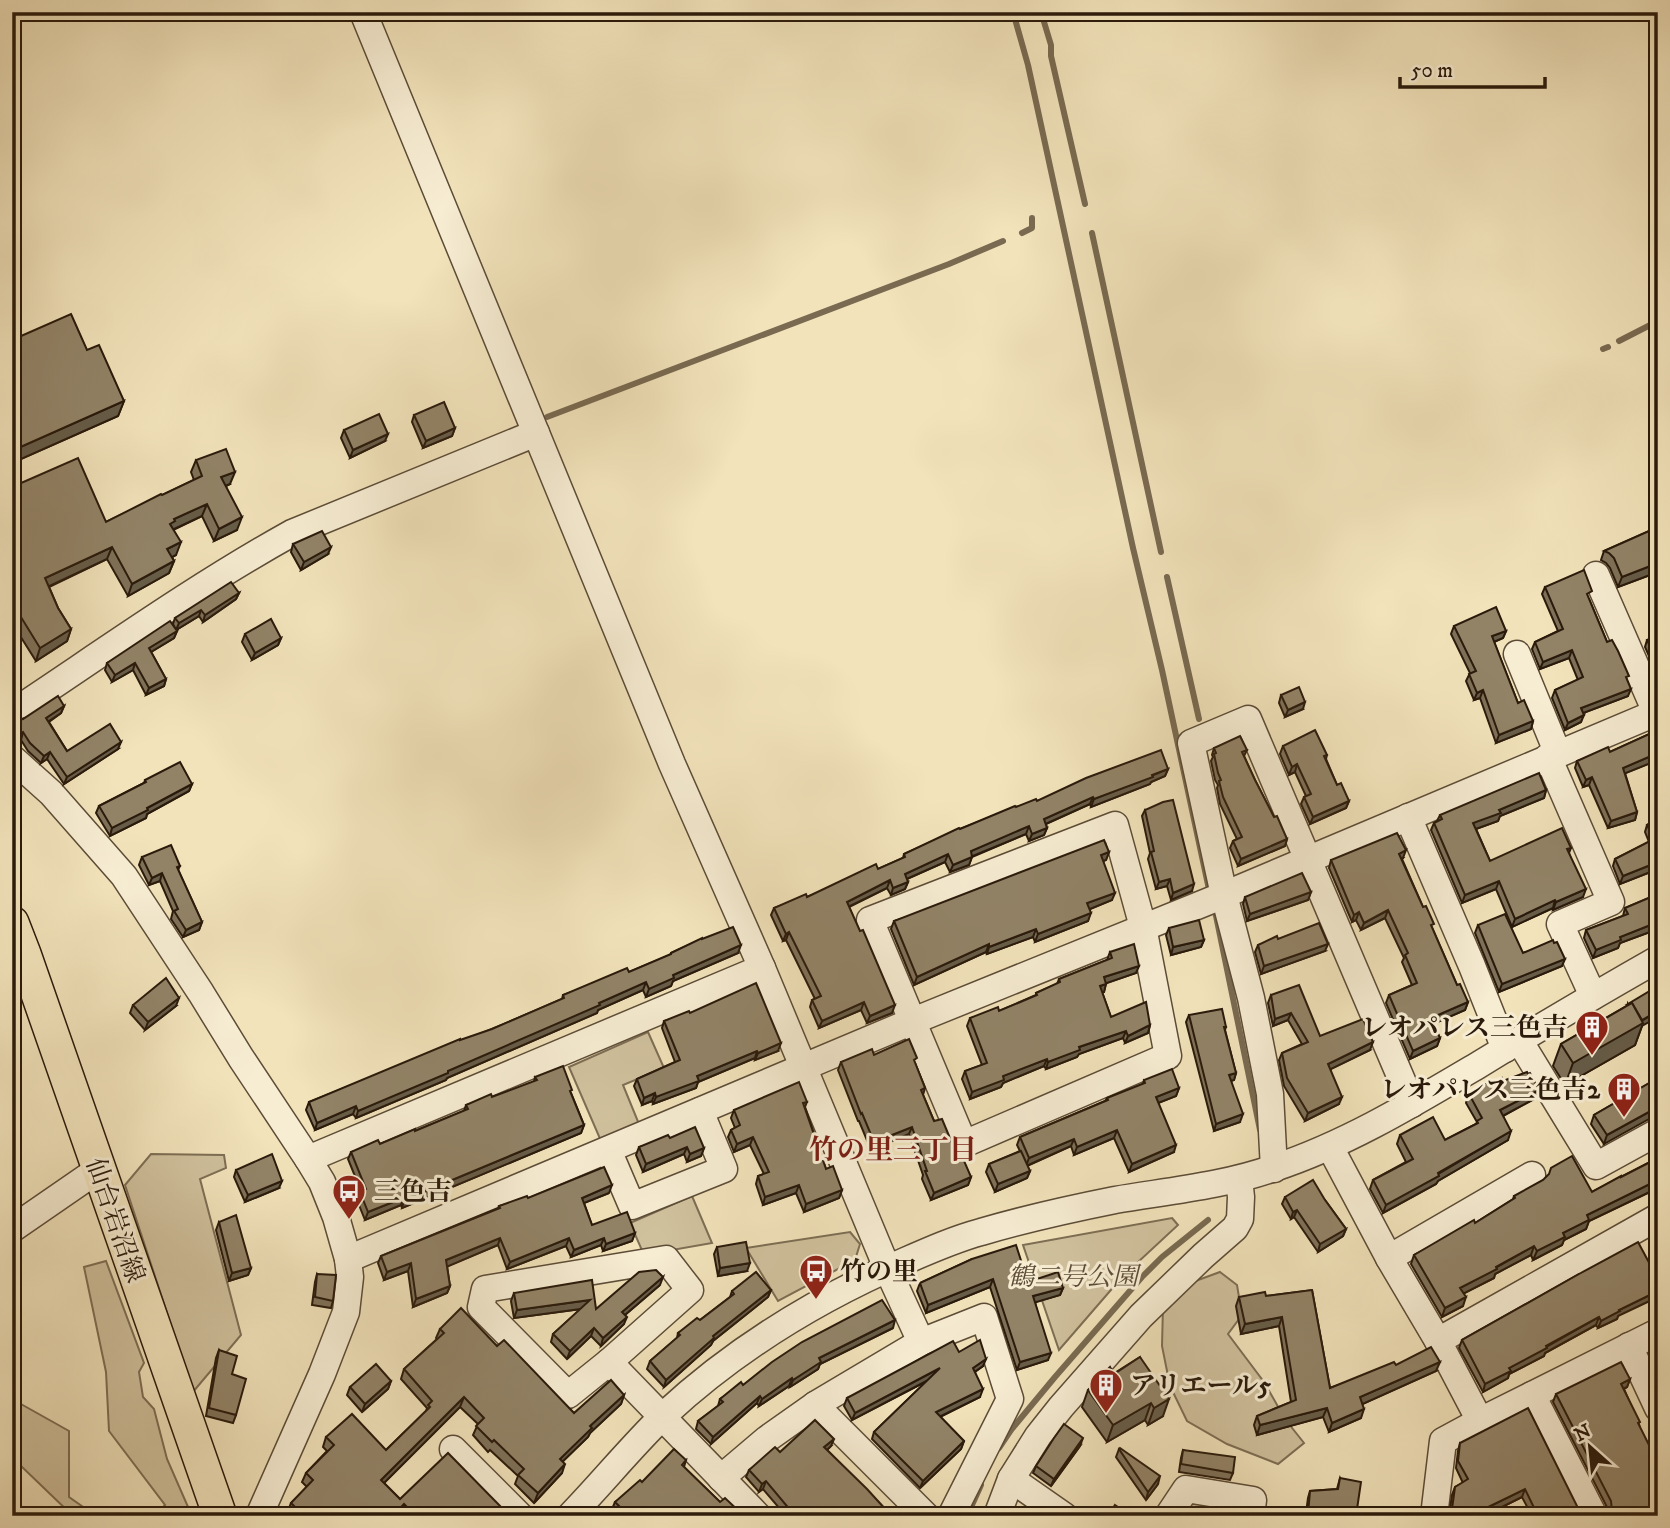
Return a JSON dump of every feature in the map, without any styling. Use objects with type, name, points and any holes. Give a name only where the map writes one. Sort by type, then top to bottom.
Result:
[{"type":"main road","name":"仙台岩沼線","points":[[12,923],[220,1516]]},
{"type":"street","points":[[363,12],[677,777],[762,968],[887,1269],[921,1342]]},
{"type":"street","points":[[12,713],[220,576],[292,533],[536,433]]},
{"type":"street","points":[[348,1259],[913,1021],[1657,714],[1596,575]]},
{"type":"street","points":[[1517,654],[1553,755],[1611,902],[1560,924],[1593,996]]},
{"type":"street","points":[[1274,1168],[1270,1094],[1251,998],[1216,898],[1192,743],[1248,719],[1412,1104]]},
{"type":"street","points":[[12,758],[51,793],[124,876],[308,1159],[322,1182],[336,1217],[351,1277],[346,1312],[322,1374],[259,1516]]},
{"type":"street","points":[[1408,817],[1472,965],[1512,1045],[1596,1166],[1658,1132]]},
{"type":"street","points":[[1115,825],[1143,927],[1168,1056],[964,1144],[870,920],[1115,825]]},
{"type":"street","points":[[585,1510],[662,1417],[692,1390],[736,1356],[812,1307],[887,1269],[979,1232],[1115,1200],[1239,1179],[1330,1147],[1412,1104],[1658,959]]},
{"type":"street","points":[[308,1159],[762,968]]},
{"type":"street","points":[[608,1150],[632,1206],[724,1169],[700,1111]]},
{"type":"street","points":[[1330,1147],[1480,1421]]},
{"type":"street","points":[[12,1229],[99,1169]]},
{"type":"street","points":[[1389,1258],[1532,1175]]},
{"type":"street","points":[[997,1516],[1011,1479],[1061,1406],[1140,1316],[1235,1228],[1240,1219],[1239,1179]]},
{"type":"street","points":[[1438,1341],[1658,1217]]},
{"type":"street","points":[[666,1259],[690,1290],[609,1362],[568,1395],[481,1307],[485,1289],[666,1259]]},
{"type":"street","points":[[721,1478],[815,1405],[921,1342],[984,1317],[1010,1399],[951,1516]]},
{"type":"street","points":[[1434,1516],[1443,1441],[1658,1332]]},
{"type":"street","points":[[1629,1346],[1658,1408]]},
{"type":"street","points":[[609,1362],[758,1516]]},
{"type":"street","points":[[1532,1395],[1594,1516]]},
{"type":"street","points":[[815,1405],[926,1516]]},
{"type":"street","points":[[453,1449],[520,1516]]},
{"type":"street","points":[[1011,1479],[1064,1516]]},
{"type":"street","points":[[1168,1516],[1186,1489],[1253,1500],[1251,1516]]},
{"type":"green space","points":[[648,1032],[664,1068],[623,1085],[639,1124],[601,1141],[569,1067]]},
{"type":"green space","points":[[151,1154],[224,1155],[226,1168],[200,1179],[241,1335],[193,1392],[125,1185]]},
{"type":"green space","points":[[692,1196],[712,1243],[644,1255],[630,1223]]},
{"type":"green space","name":"鶴二号公園","points":[[1172,1218],[1178,1225],[1123,1276],[1059,1350],[1023,1245]]},
{"type":"green space","points":[[850,1232],[860,1244],[855,1260],[778,1301],[746,1248]]},
{"type":"green space","points":[[106,1261],[144,1363],[139,1372],[143,1397],[154,1409],[167,1459],[192,1516],[155,1516],[165,1505],[109,1431],[106,1372],[84,1267]]},
{"type":"green space","points":[[1220,1272],[1237,1285],[1242,1315],[1228,1334],[1304,1443],[1278,1464],[1227,1444],[1187,1421],[1170,1386],[1162,1346],[1163,1306],[1179,1287]]},
{"type":"green space","points":[[12,1399],[69,1431],[69,1497],[96,1516],[73,1516],[20,1465],[12,1465]]},
{"type":"green space","points":[[1190,1501],[1233,1505],[1241,1516],[1179,1516]]},
{"type":"building","points":[[71,314],[87,350],[99,345],[124,401],[16,449],[12,440],[12,340]]},
{"type":"building","points":[[444,402],[455,428],[426,441],[414,415]]},
{"type":"building","points":[[379,414],[388,434],[353,450],[344,430]]},
{"type":"building","points":[[226,449],[235,472],[221,477],[242,517],[219,529],[207,504],[174,519],[170,524],[181,542],[167,549],[174,561],[132,584],[112,547],[45,578],[71,629],[40,648],[16,609],[12,611],[12,487],[78,458],[106,522],[202,476],[196,460]]},
{"type":"building","points":[[1658,527],[1658,563],[1622,577],[1614,558],[1604,551]]},
{"type":"building","points":[[322,531],[331,547],[304,562],[293,544]]},
{"type":"building","points":[[1584,570],[1592,591],[1587,594],[1607,642],[1612,640],[1618,651],[1629,676],[1626,677],[1631,689],[1581,708],[1584,715],[1568,723],[1555,690],[1583,677],[1572,650],[1543,662],[1535,642],[1563,629],[1545,587]]},
{"type":"building","points":[[231,582],[239,593],[205,615],[201,610],[179,623],[175,618]]},
{"type":"building","points":[[1496,607],[1506,631],[1492,636],[1518,703],[1524,700],[1533,721],[1499,735],[1483,690],[1477,693],[1469,674],[1476,671],[1454,626]]},
{"type":"building","points":[[271,619],[281,638],[255,653],[245,634]]},
{"type":"building","points":[[170,621],[177,631],[149,648],[166,679],[149,688],[135,663],[115,675],[107,663]]},
{"type":"building","points":[[1658,636],[1658,663],[1647,640]]},
{"type":"building","points":[[1299,687],[1305,702],[1288,710],[1281,695]]},
{"type":"building","points":[[58,696],[64,706],[46,718],[67,751],[110,724],[121,742],[67,777],[50,752],[44,756],[23,732],[18,735],[12,727],[12,720],[23,719]]},
{"type":"building","points":[[1315,730],[1337,785],[1341,783],[1349,801],[1313,817],[1304,797],[1311,794],[1297,764],[1292,767],[1283,746]]},
{"type":"building","points":[[1658,730],[1658,753],[1623,768],[1637,812],[1611,821],[1592,777],[1586,780],[1577,761],[1608,747],[1610,752]]},
{"type":"building","points":[[1240,736],[1247,750],[1242,752],[1287,839],[1241,859],[1233,841],[1242,837],[1223,797],[1214,754],[1214,748]]},
{"type":"building","points":[[1161,750],[1168,769],[1152,775],[1153,777],[1094,799],[1093,797],[1044,819],[1047,828],[1032,834],[1029,826],[971,851],[972,857],[953,865],[948,854],[905,874],[908,882],[893,888],[890,880],[847,902],[860,931],[863,930],[895,1005],[870,1016],[864,1002],[822,1021],[812,1000],[821,996],[774,908],[806,894],[807,897],[876,864],[878,869],[959,828],[1015,806],[1036,799],[1037,801],[1086,778]]},
{"type":"building","points":[[180,762],[192,784],[112,828],[99,806]]},
{"type":"building","points":[[1539,773],[1546,790],[1499,810],[1501,813],[1473,823],[1490,861],[1562,828],[1571,848],[1567,849],[1586,889],[1515,919],[1499,881],[1465,895],[1434,823],[1442,819],[1440,815]]},
{"type":"building","points":[[1173,800],[1194,884],[1173,893],[1170,879],[1159,882],[1151,852],[1154,851],[1145,810]]},
{"type":"building","points":[[1658,819],[1658,862],[1623,876],[1615,859],[1654,839],[1647,825]]},
{"type":"building","points":[[1397,833],[1406,850],[1399,854],[1423,907],[1426,906],[1434,924],[1431,925],[1457,985],[1460,984],[1468,1002],[1431,1018],[1440,1038],[1413,1051],[1389,995],[1417,983],[1405,955],[1408,953],[1388,910],[1364,923],[1359,912],[1354,915],[1331,860]]},
{"type":"building","points":[[1104,840],[1109,852],[1101,855],[1115,893],[1087,903],[1091,913],[1038,934],[1036,929],[989,947],[989,944],[917,977],[894,921]]},
{"type":"building","points":[[171,845],[180,866],[177,867],[202,922],[186,930],[174,911],[178,909],[162,873],[152,878],[142,857]]},
{"type":"building","points":[[1302,873],[1311,892],[1250,914],[1245,897]]},
{"type":"building","points":[[1658,894],[1658,922],[1596,950],[1586,930],[1628,914],[1625,908]]},
{"type":"building","points":[[1505,914],[1523,953],[1553,940],[1554,943],[1557,942],[1565,959],[1502,984],[1478,925]]},
{"type":"building","points":[[1199,920],[1204,940],[1173,947],[1169,928]]},
{"type":"building","points":[[1319,923],[1328,944],[1264,966],[1258,945]]},
{"type":"building","points":[[733,927],[741,945],[673,975],[674,978],[649,989],[646,982],[448,1073],[358,1111],[356,1106],[317,1123],[309,1102],[460,1039],[492,1029],[627,968],[629,972],[702,938]]},
{"type":"building","points":[[1134,944],[1139,966],[1104,977],[1106,984],[1100,986],[1111,1017],[1146,1002],[1150,1025],[1128,1036],[1126,1031],[1079,1047],[1080,1050],[1048,1062],[1047,1059],[1003,1076],[1004,1080],[972,1092],[965,1071],[987,1063],[970,1018],[998,1007],[999,1011],[1037,995],[1036,993],[1060,982],[1059,979],[1112,958],[1110,952]]},
{"type":"building","points":[[166,978],[179,998],[148,1022],[133,1005]]},
{"type":"building","points":[[756,983],[781,1043],[697,1076],[699,1081],[656,1097],[655,1093],[644,1098],[637,1079],[680,1060],[664,1021],[689,1011],[690,1013]]},
{"type":"building","points":[[1299,985],[1320,1036],[1363,1019],[1373,1042],[1328,1064],[1342,1097],[1308,1113],[1287,1078],[1282,1053],[1308,1042],[1291,1013],[1275,1019],[1271,995]]},
{"type":"building","points":[[1658,986],[1658,1011],[1642,1020],[1632,1003],[1628,1004]]},
{"type":"building","points":[[1632,1003],[1643,1023],[1573,1063],[1561,1044]]},
{"type":"building","points":[[1222,1009],[1236,1073],[1229,1075],[1243,1114],[1216,1124],[1189,1015]]},
{"type":"building","points":[[909,1039],[925,1088],[921,1090],[934,1121],[942,1119],[971,1177],[934,1193],[912,1127],[874,1142],[841,1062],[872,1049],[874,1055]]},
{"type":"building","points":[[563,1066],[584,1125],[404,1200],[403,1198],[368,1212],[360,1192],[366,1189],[351,1152],[378,1140],[380,1144],[415,1131],[468,1109],[466,1105],[491,1094],[492,1097],[537,1080],[535,1077]]},
{"type":"building","points":[[1172,1069],[1179,1088],[1156,1097],[1176,1145],[1132,1164],[1117,1130],[1077,1147],[1074,1139],[1029,1158],[1020,1137],[1108,1100],[1107,1098],[1145,1083],[1144,1080]]},
{"type":"building","points":[[1527,1072],[1539,1090],[1500,1110],[1511,1131],[1386,1205],[1373,1180],[1413,1159],[1400,1135],[1433,1117],[1445,1140],[1478,1123],[1482,1118],[1469,1094],[1488,1083],[1489,1085],[1502,1078],[1503,1081]]},
{"type":"building","name":"レオパレス三色吉2","points":[[1658,1078],[1658,1107],[1607,1135],[1594,1115]]},
{"type":"building","points":[[799,1082],[807,1102],[803,1103],[826,1169],[833,1166],[842,1190],[806,1204],[799,1185],[765,1197],[758,1176],[769,1172],[753,1137],[737,1144],[731,1130],[740,1125],[734,1110]]},
{"type":"building","points":[[695,1127],[704,1148],[690,1154],[687,1147],[646,1164],[639,1147]]},
{"type":"building","points":[[1021,1151],[1030,1171],[998,1184],[989,1164]]},
{"type":"building","points":[[272,1154],[282,1181],[248,1195],[236,1170]]},
{"type":"building","points":[[1572,1156],[1592,1192],[1658,1158],[1658,1180],[1587,1215],[1589,1220],[1563,1233],[1565,1237],[1537,1251],[1534,1246],[1460,1288],[1466,1297],[1445,1308],[1414,1255],[1474,1220],[1475,1223],[1515,1198],[1514,1196],[1543,1180],[1551,1168]]},
{"type":"building","points":[[604,1167],[612,1185],[582,1198],[592,1225],[627,1212],[635,1233],[606,1244],[604,1238],[574,1250],[569,1238],[510,1262],[500,1238],[446,1260],[450,1286],[416,1299],[411,1263],[387,1272],[381,1256],[500,1208],[499,1206],[527,1196],[528,1198]]},
{"type":"building","points":[[1313,1180],[1346,1229],[1320,1244],[1297,1210],[1293,1212],[1285,1197]]},
{"type":"building","points":[[236,1215],[251,1268],[232,1273],[219,1222]]},
{"type":"building","points":[[746,1242],[750,1263],[720,1268],[717,1247]]},
{"type":"building","points":[[1638,1242],[1653,1270],[1658,1268],[1658,1291],[1601,1321],[1599,1317],[1485,1384],[1462,1340]]},
{"type":"building","points":[[1016,1245],[1028,1282],[1058,1272],[1063,1288],[1033,1296],[1051,1353],[1020,1362],[993,1279],[928,1305],[920,1283],[972,1259]]},
{"type":"building","points":[[656,1270],[663,1277],[622,1312],[627,1317],[603,1338],[594,1328],[570,1351],[553,1334],[590,1300],[517,1310],[514,1293],[592,1280],[596,1309],[639,1272]]},
{"type":"building","points":[[756,1272],[771,1290],[713,1336],[714,1338],[666,1380],[650,1361],[680,1335],[678,1333],[734,1294],[732,1291]]},
{"type":"building","points":[[317,1274],[336,1275],[333,1301],[315,1297]]},
{"type":"building","points":[[1312,1290],[1330,1388],[1394,1362],[1396,1365],[1431,1347],[1440,1362],[1360,1397],[1364,1409],[1332,1423],[1327,1408],[1260,1425],[1257,1416],[1296,1400],[1282,1317],[1245,1324],[1239,1297],[1265,1292],[1266,1296]]},
{"type":"building","points":[[882,1300],[895,1320],[819,1358],[821,1362],[762,1399],[760,1396],[713,1437],[698,1421],[723,1402],[720,1399],[741,1382],[743,1385],[802,1342]]},
{"type":"building","points":[[461,1308],[497,1346],[504,1340],[574,1413],[611,1380],[624,1395],[590,1426],[592,1428],[560,1459],[565,1464],[538,1493],[518,1475],[524,1469],[476,1426],[484,1418],[464,1397],[381,1480],[400,1499],[448,1453],[505,1511],[500,1516],[416,1516],[404,1504],[393,1516],[304,1516],[291,1503],[313,1480],[306,1473],[334,1445],[326,1437],[352,1414],[386,1450],[430,1407],[428,1405],[432,1401],[404,1369],[444,1333],[440,1329]]},
{"type":"building","points":[[980,1340],[986,1359],[973,1368],[983,1389],[936,1412],[964,1441],[923,1481],[874,1432],[940,1368],[855,1413],[847,1398],[953,1341],[959,1352]]},
{"type":"building","points":[[219,1350],[237,1356],[232,1374],[246,1379],[236,1415],[209,1408]]},
{"type":"building","points":[[1140,1357],[1169,1399],[1154,1408],[1151,1403],[1113,1425],[1088,1390],[1110,1367],[1114,1374]]},
{"type":"building","points":[[1621,1362],[1630,1379],[1621,1384],[1658,1463],[1658,1516],[1614,1516],[1611,1501],[1556,1394]]},
{"type":"building","points":[[376,1364],[391,1381],[365,1404],[350,1387]]},
{"type":"building","points":[[1528,1408],[1582,1516],[1538,1516],[1525,1489],[1478,1512],[1475,1507],[1451,1516],[1455,1487],[1468,1479],[1458,1461],[1460,1443]]},
{"type":"building","points":[[815,1420],[834,1439],[824,1447],[890,1516],[799,1516],[793,1509],[791,1511],[766,1481],[762,1484],[749,1470],[775,1447],[780,1452]]},
{"type":"building","points":[[1064,1424],[1083,1438],[1054,1479],[1036,1466]]},
{"type":"building","points":[[674,1449],[686,1460],[682,1465],[720,1502],[725,1498],[744,1516],[629,1516],[615,1502],[640,1480],[642,1482]]},
{"type":"building","points":[[1119,1449],[1160,1476],[1148,1492]]},
{"type":"building","points":[[1183,1450],[1235,1457],[1233,1473],[1181,1464]]},
{"type":"building","points":[[1340,1478],[1361,1482],[1356,1516],[1291,1516],[1292,1511],[1308,1514],[1310,1491],[1338,1489]]},
{"type":"building","points":[[1115,1505],[1132,1516],[1108,1516]]},
{"type":"waterway","points":[[1013,12],[1028,65],[1210,894]]},
{"type":"waterway","points":[[1041,12],[1051,45],[1051,56],[1085,204]]},
{"type":"waterway","points":[[1022,233],[1032,228],[1032,218]]},
{"type":"waterway","points":[[1092,233],[1161,552]]},
{"type":"waterway","points":[[547,417],[1003,241]]},
{"type":"waterway","points":[[1619,341],[1658,321]]},
{"type":"waterway","points":[[1603,349],[1608,347]]},
{"type":"waterway","points":[[1167,577],[1199,719]]},
{"type":"waterway","points":[[1215,911],[1260,1130]]},
{"type":"waterway","points":[[999,1448],[1055,1377],[1142,1277],[1208,1220]]},
{"type":"waterway","points":[[967,1516],[981,1485]]},
{"type":"place","name":"レオパレス三色吉","points":[[1592,1057]]},
{"type":"place","name":"レオパレス三色吉2","points":[[1624,1119]]},
{"type":"place","name":"三色吉","points":[[349,1221]]},
{"type":"place","name":"竹の里","points":[[816,1301]]},
{"type":"place","name":"アリエール5","points":[[1106,1415]]},
{"type":"district","name":"竹の里三丁目","points":[[893,1149]]}]
